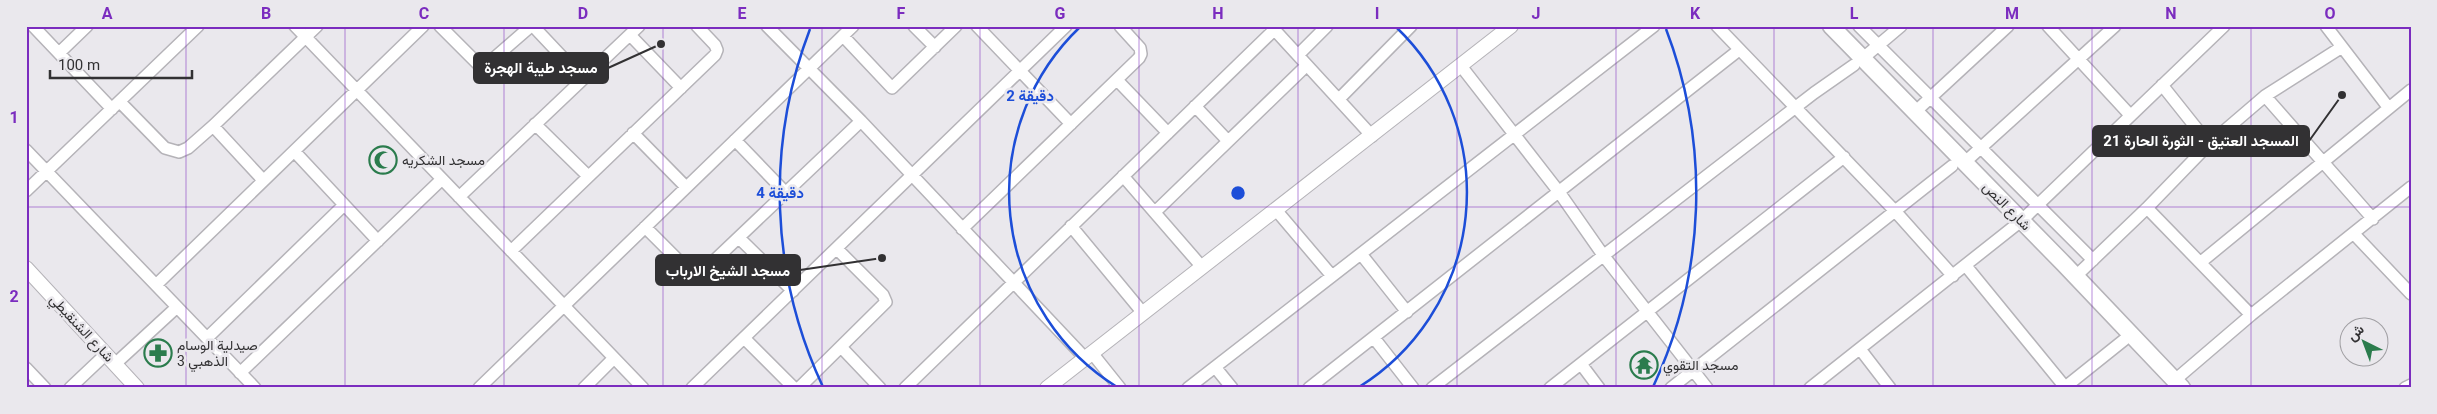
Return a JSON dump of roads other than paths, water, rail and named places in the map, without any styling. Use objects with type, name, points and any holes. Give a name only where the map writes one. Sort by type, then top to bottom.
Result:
[{"type":"main road","name":"شارع النص","points":[[1818,26],[1915,112],[1958,164]]},
{"type":"main road","name":"شارع النص","points":[[1831,26],[1858,62],[2017,225],[2124,340],[2175,385]]},
{"type":"main road","name":"شارع النص","points":[[2017,225],[2076,276],[2175,385]]},
{"type":"street","points":[[33,26],[116,106],[165,148],[173,152],[180,152],[188,148],[317,26]]},
{"type":"street","points":[[59,53],[87,26]]},
{"type":"street","points":[[26,191],[198,26]]},
{"type":"street","points":[[295,26],[642,388]]},
{"type":"street","points":[[156,285],[423,26]]},
{"type":"street","points":[[440,26],[478,64],[485,66],[532,26],[583,79]]},
{"type":"street","points":[[459,197],[639,26]]},
{"type":"street","points":[[511,251],[717,52],[716,45],[696,26]]},
{"type":"street","points":[[767,26],[1013,282],[1120,388]]},
{"type":"street","points":[[479,388],[853,26]]},
{"type":"street","points":[[914,26],[935,47]]},
{"type":"street","points":[[843,36],[890,88],[956,26]]},
{"type":"street","points":[[978,26],[1071,124]]},
{"type":"street","points":[[692,388],[1066,26]]},
{"type":"street","points":[[962,228],[1117,80],[1141,54],[1140,48],[1120,26]]},
{"type":"street","points":[[1298,55],[1327,26]]},
{"type":"street","points":[[1339,99],[1411,26]]},
{"type":"street","points":[[1047,388],[1511,26]]},
{"type":"street","points":[[1188,388],[1654,26]]},
{"type":"street","points":[[1717,26],[1895,211],[1954,276]]},
{"type":"street","points":[[1858,26],[2093,260]]},
{"type":"street","points":[[1432,388],[1795,107],[1878,47],[1901,26]]},
{"type":"street","points":[[1915,112],[2008,26]]},
{"type":"street","points":[[2048,26],[2130,115]]},
{"type":"street","points":[[1671,388],[1895,211],[1982,148],[2115,26]]},
{"type":"street","points":[[2326,26],[2388,107]]},
{"type":"street","points":[[1810,388],[2017,225],[2222,27]]},
{"type":"street","points":[[904,388],[1168,133],[1272,28],[1372,136]]},
{"type":"street","points":[[630,35],[681,88]]},
{"type":"street","points":[[2076,276],[2147,208],[2209,144],[2265,96],[2342,48]]},
{"type":"street","points":[[1309,388],[1739,50]]},
{"type":"street","points":[[1155,212],[1307,64]]},
{"type":"street","points":[[1461,66],[1559,192],[1603,255],[1707,388]]},
{"type":"street","points":[[1117,80],[1168,133]]},
{"type":"street","points":[[2162,85],[2209,144]]},
{"type":"street","points":[[2201,262],[2411,90]]},
{"type":"street","points":[[2265,96],[2373,219]]},
{"type":"street","points":[[1195,106],[1228,141]]},
{"type":"street","points":[[645,227],[694,276],[701,274],[860,121]]},
{"type":"street","points":[[536,124],[588,176]]},
{"type":"street","points":[[213,126],[263,180]]},
{"type":"street","points":[[633,133],[686,187]]},
{"type":"street","points":[[735,140],[786,193]]},
{"type":"street","points":[[26,150],[255,388]]},
{"type":"street","points":[[294,151],[378,241]]},
{"type":"street","points":[[1550,388],[1844,158]]},
{"type":"street","points":[[1123,176],[1202,267]]},
{"type":"street","points":[[240,372],[442,179]]},
{"type":"street","points":[[2175,385],[2252,315],[2411,187]]},
{"type":"street","points":[[207,338],[344,205]]},
{"type":"street","points":[[2147,208],[2252,315]]},
{"type":"street","points":[[1276,210],[1332,276]]},
{"type":"street","points":[[1071,226],[1143,312]]},
{"type":"street","points":[[2354,234],[2411,294]]},
{"type":"street","points":[[739,238],[793,291]]},
{"type":"street","points":[[799,388],[886,302],[884,297],[837,248]]},
{"type":"street","points":[[1361,254],[1406,312]]},
{"type":"street","points":[[1966,266],[2065,387],[2124,340]]},
{"type":"street","name":"شارع الشنقيطي","points":[[26,268],[137,388]]},
{"type":"street","points":[[70,388],[111,359],[177,307]]},
{"type":"street","points":[[744,338],[794,388]]},
{"type":"street","points":[[1374,338],[1412,388]]},
{"type":"street","points":[[841,347],[880,388]]},
{"type":"street","points":[[1860,349],[1890,388]]},
{"type":"street","points":[[584,388],[614,358]]},
{"type":"street","points":[[1581,364],[1599,388]]},
{"type":"street","points":[[1215,367],[1232,388]]},
{"type":"street","points":[[26,368],[45,388]]},
{"type":"street","points":[[2077,378],[2085,388]]},
{"type":"street","points":[[2405,388],[2411,386]]},
{"type":"place","name":"مسجد طيبة الهجرة","points":[[661,44]]},
{"type":"place","name":"المسجد العتيق - الثورة الحارة 21","points":[[2342,95]]},
{"type":"place","name":"مسجد الشكريه","points":[[383,160]]},
{"type":"place","name":"مسجد الشيخ الارباب","points":[[882,258]]},
{"type":"place","name":"صيدلية الوسام الذهبي 3","points":[[158,353]]},
{"type":"place","name":"مسجد التقوي","points":[[1644,365]]}]
